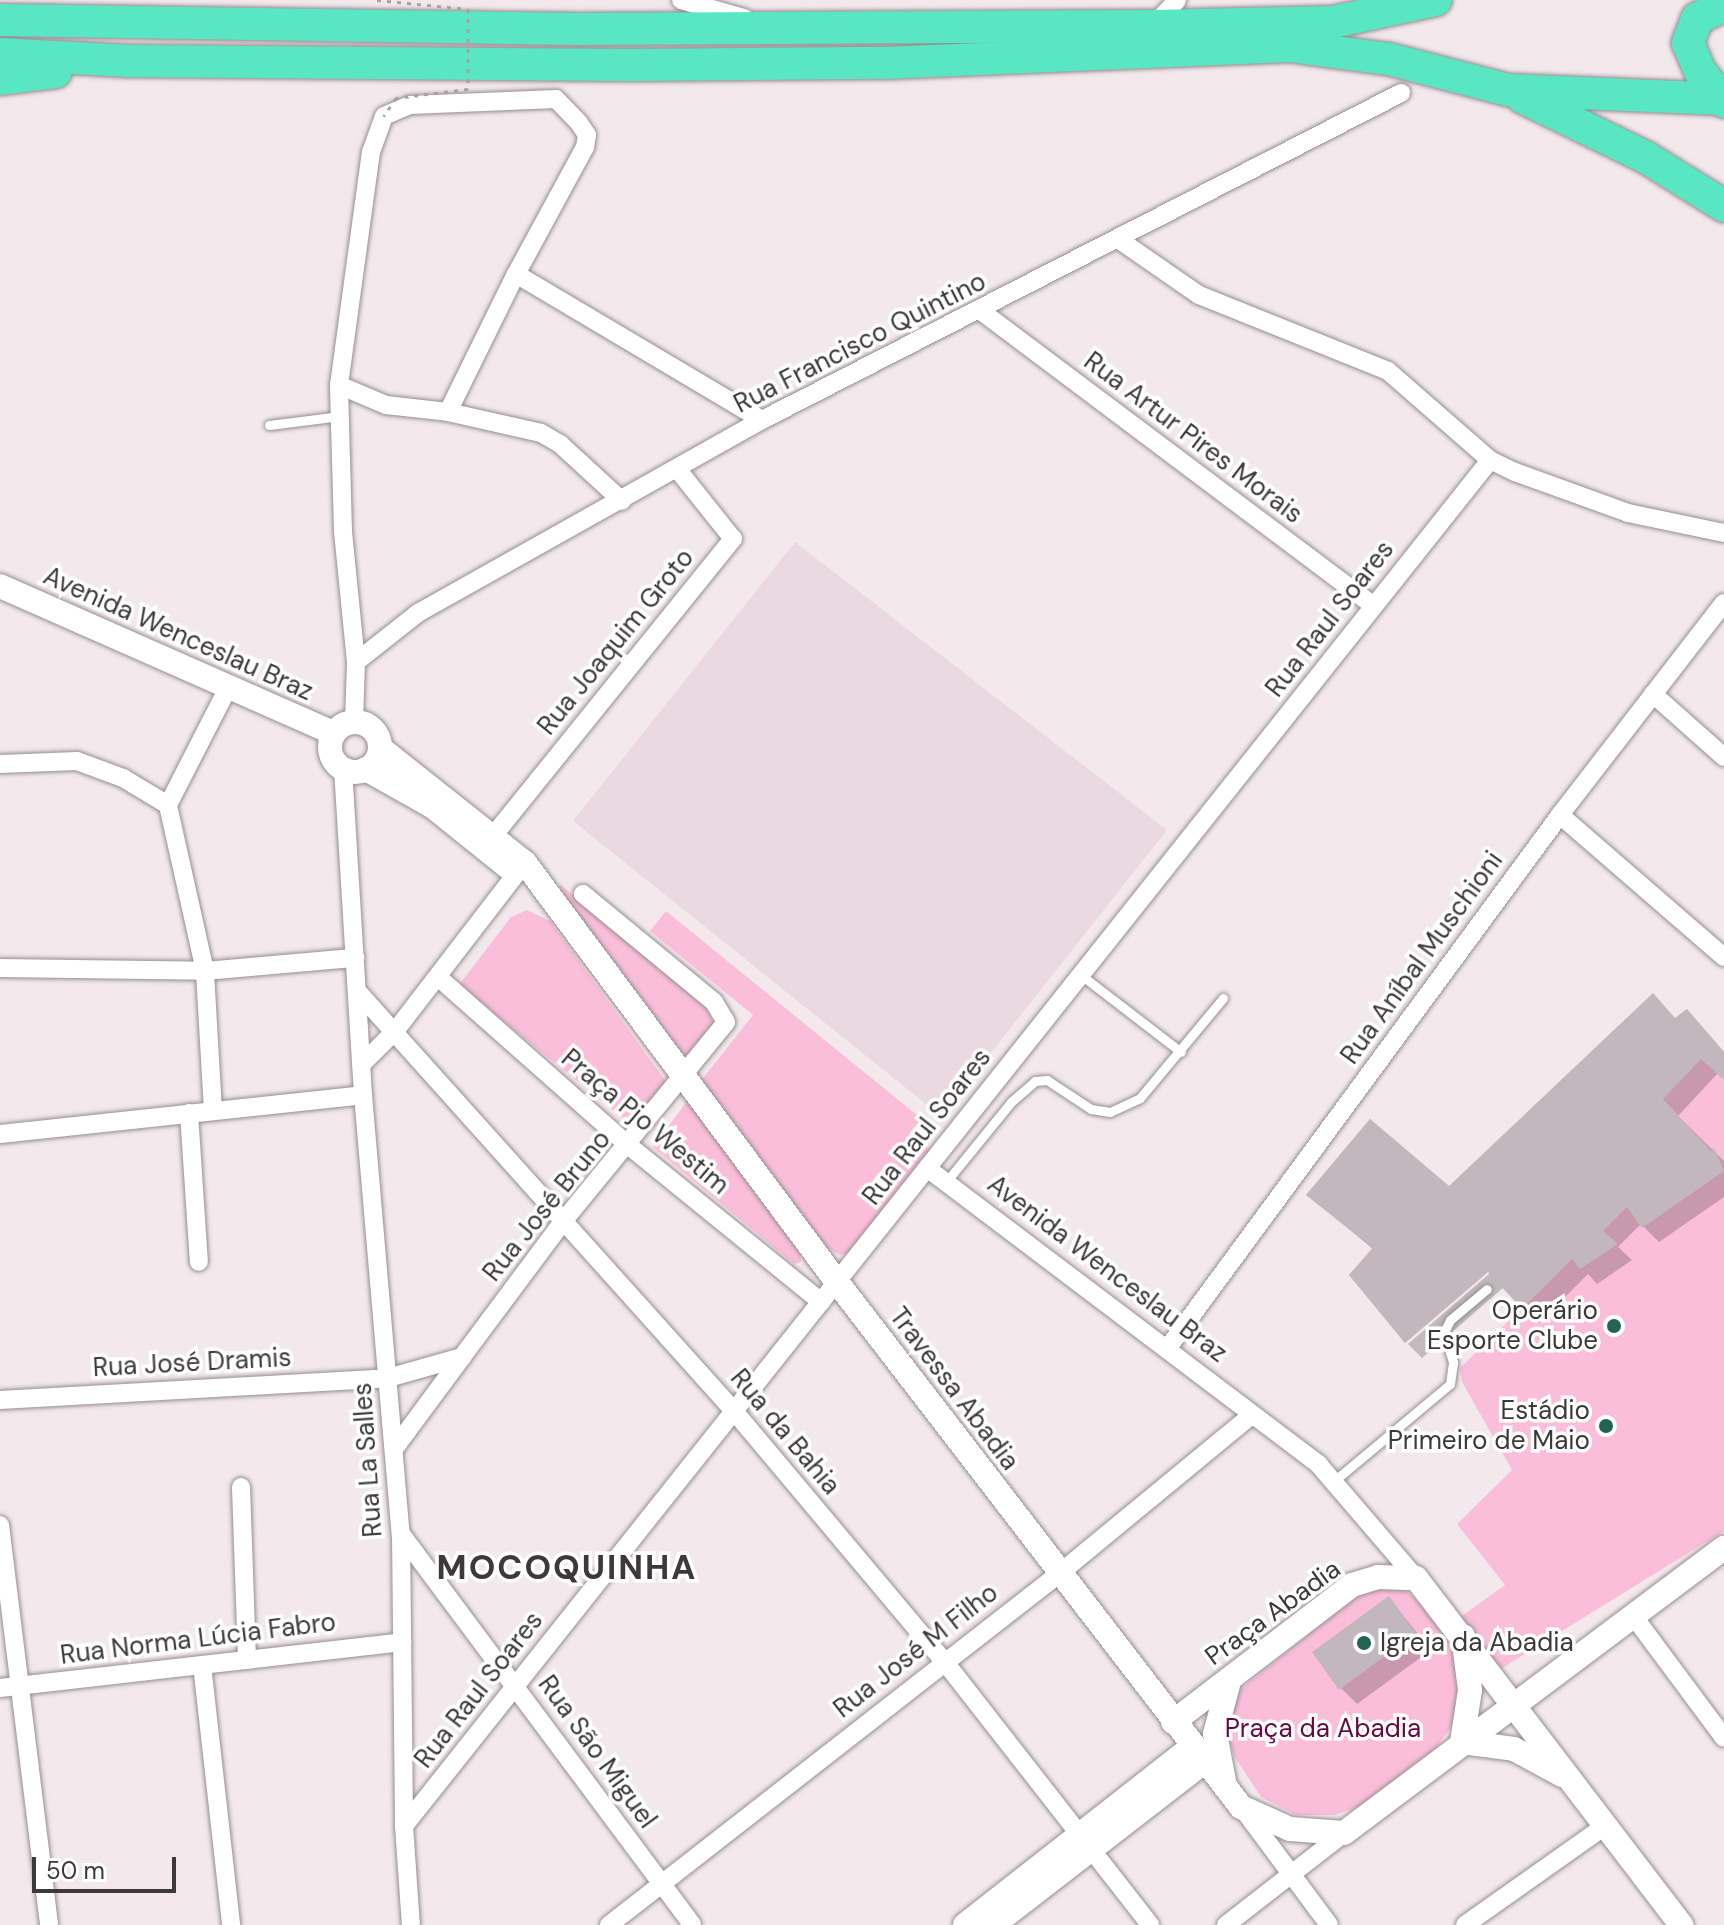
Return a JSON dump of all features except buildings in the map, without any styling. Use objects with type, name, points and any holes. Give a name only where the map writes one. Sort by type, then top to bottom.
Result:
[{"type":"highway","points":[[102,0],[247,21]]},
{"type":"highway","points":[[0,20],[247,21],[578,29],[1153,26],[1333,22],[1436,0]]},
{"type":"highway","points":[[1723,100],[1700,71],[1688,43],[1697,19],[1724,5]]},
{"type":"highway","points":[[0,54],[129,61],[885,63],[1289,46],[1389,59],[1508,90],[1647,158],[1724,206]]},
{"type":"highway","points":[[0,79],[129,61]]},
{"type":"highway","points":[[1508,90],[1723,100]]},
{"type":"street","points":[[681,0],[789,27]]},
{"type":"street","points":[[1153,26],[1177,0]]},
{"type":"street","name":"Rua Francisco Quintino","points":[[356,662],[418,613],[678,470],[762,420],[981,311],[1401,93]]},
{"type":"street","points":[[384,116],[410,105],[556,99],[587,135],[585,147],[516,274],[448,412]]},
{"type":"street","name":"Rua La Salles","points":[[384,116],[371,152],[339,385],[343,531],[356,662],[351,748],[355,958],[363,1095],[401,1534],[404,1826],[411,1925]]},
{"type":"street","points":[[1118,239],[1199,295],[1388,371],[1490,460],[1628,513],[1724,533]]},
{"type":"street","points":[[516,274],[762,420]]},
{"type":"street","name":"Rua Artur Pires Morais","points":[[981,311],[1374,606]]},
{"type":"street","points":[[339,385],[386,405],[448,412],[541,433],[560,444],[622,501]]},
{"type":"street","name":"Rua Raul Soares","points":[[404,1826],[1490,460]]},
{"type":"street","name":"Rua Joaquim Groto","points":[[489,841],[733,539],[678,470]]},
{"type":"street","name":"Avenida Wenceslau Braz","points":[[0,586],[225,695]]},
{"type":"street","name":"Avenida Wenceslau Braz","points":[[0,601],[351,748],[432,806],[489,841]]},
{"type":"street","name":"Rua Aníbal Muschioni","points":[[1167,1349],[1560,815],[1724,603]]},
{"type":"street","points":[[1653,694],[1724,757]]},
{"type":"street","points":[[213,1111],[205,971],[168,805],[225,695]]},
{"type":"street","points":[[0,764],[77,761],[123,778],[168,805]]},
{"type":"street","points":[[1560,815],[1724,957]]},
{"type":"street","name":"Travessa Abadia","points":[[489,841],[538,885],[1329,1925]]},
{"type":"street","points":[[362,1064],[396,1030],[520,868]]},
{"type":"street","name":"Rua José Bruno","points":[[394,1449],[565,1219],[724,1028],[725,1017],[714,1002],[583,894]]},
{"type":"street","points":[[0,968],[205,971],[355,958]]},
{"type":"street","name":"Praça Pjo Westim","points":[[438,977],[628,1145],[821,1302]]},
{"type":"street","name":"Rua da Bahia","points":[[358,992],[396,1030],[734,1411],[944,1661],[1150,1925]]},
{"type":"street","points":[[0,1134],[363,1095]]},
{"type":"street","points":[[189,1113],[199,1262]]},
{"type":"street","name":"Avenida Wenceslau Braz","points":[[927,1168],[1167,1349],[1334,1481],[1416,1578]]},
{"type":"street","points":[[388,1378],[462,1357]]},
{"type":"street","name":"Rua José Dramis","points":[[0,1400],[388,1378]]},
{"type":"street","name":"Rua José M Filho","points":[[609,1925],[1060,1573],[1252,1415]]},
{"type":"street","points":[[241,1487],[247,1660]]},
{"type":"street","points":[[0,1525],[49,1925]]},
{"type":"street","name":"Rua São Miguel","points":[[401,1534],[517,1684],[692,1925]]},
{"type":"street","points":[[1226,1925],[1462,1742],[1724,1548]]},
{"type":"street","name":"Praça Abadia","points":[[1173,1722],[1352,1585],[1378,1577],[1416,1578]]},
{"type":"street","points":[[1416,1578],[1463,1633],[1681,1925]]},
{"type":"street","points":[[1632,1614],[1724,1738]]},
{"type":"street","points":[[1462,1742],[1470,1690],[1463,1633]]},
{"type":"street","name":"Rua Norma Lúcia Fabro","points":[[0,1688],[402,1642]]},
{"type":"street","points":[[202,1665],[231,1925]]},
{"type":"street","points":[[1225,1785],[1215,1734],[1220,1700],[1230,1679]]},
{"type":"street","points":[[1462,1742],[1514,1749],[1573,1782]]},
{"type":"street","points":[[965,1925],[1085,1842],[1199,1754]]},
{"type":"street","points":[[1241,1807],[1290,1829],[1344,1833]]},
{"type":"street","points":[[1465,1925],[1606,1825]]},
{"type":"street","points":[[993,1925],[1085,1842]]},
{"type":"lane","points":[[269,425],[340,416]]},
{"type":"lane","points":[[1081,975],[1181,1052]]},
{"type":"lane","points":[[946,1182],[1011,1102],[1035,1081],[1047,1080],[1091,1109],[1110,1112],[1140,1098],[1223,998]]},
{"type":"lane","points":[[1334,1481],[1450,1384],[1453,1362],[1444,1332],[1450,1320],[1487,1289]]},
{"type":"path","points":[[377,0],[468,9],[468,89],[396,98],[384,116]]},
{"type":"shaded area","points":[[795,542],[1167,830],[941,1116],[573,821]]},
{"type":"green space","points":[[560,884],[708,1009],[714,1027],[689,1056],[683,1055],[562,896]]},
{"type":"green space","points":[[527,910],[550,921],[667,1083],[634,1127],[459,985],[511,917]]},
{"type":"green space","points":[[666,911],[923,1120],[911,1135],[933,1152],[852,1252],[840,1255],[827,1248],[700,1082],[753,1015],[650,931]]},
{"type":"green space","name":"Operário Esporte Clube","points":[[1687,1009],[1724,1052],[1724,1531],[1499,1670],[1459,1618],[1505,1585],[1457,1524],[1512,1470],[1462,1382],[1460,1368],[1522,1308],[1488,1272],[1405,1343],[1349,1275],[1372,1248],[1306,1195],[1370,1119],[1449,1186]]},
{"type":"green space","points":[[688,1100],[800,1253],[801,1262],[794,1264],[653,1147]]},
{"type":"green space","name":"Praça da Abadia","points":[[1378,1589],[1406,1591],[1425,1606],[1458,1657],[1459,1716],[1435,1749],[1360,1807],[1334,1815],[1296,1815],[1261,1797],[1234,1756],[1226,1730],[1232,1696],[1354,1598]]},
{"type":"place","name":"Operário Esporte Clube","points":[[1614,1326]]},
{"type":"place","name":"Estádio Primeiro de Maio","points":[[1606,1426]]},
{"type":"place","name":"Igreja da Abadia","points":[[1364,1643]]},
{"type":"district","name":"MOCOQUINHA","points":[[567,1568]]}]
